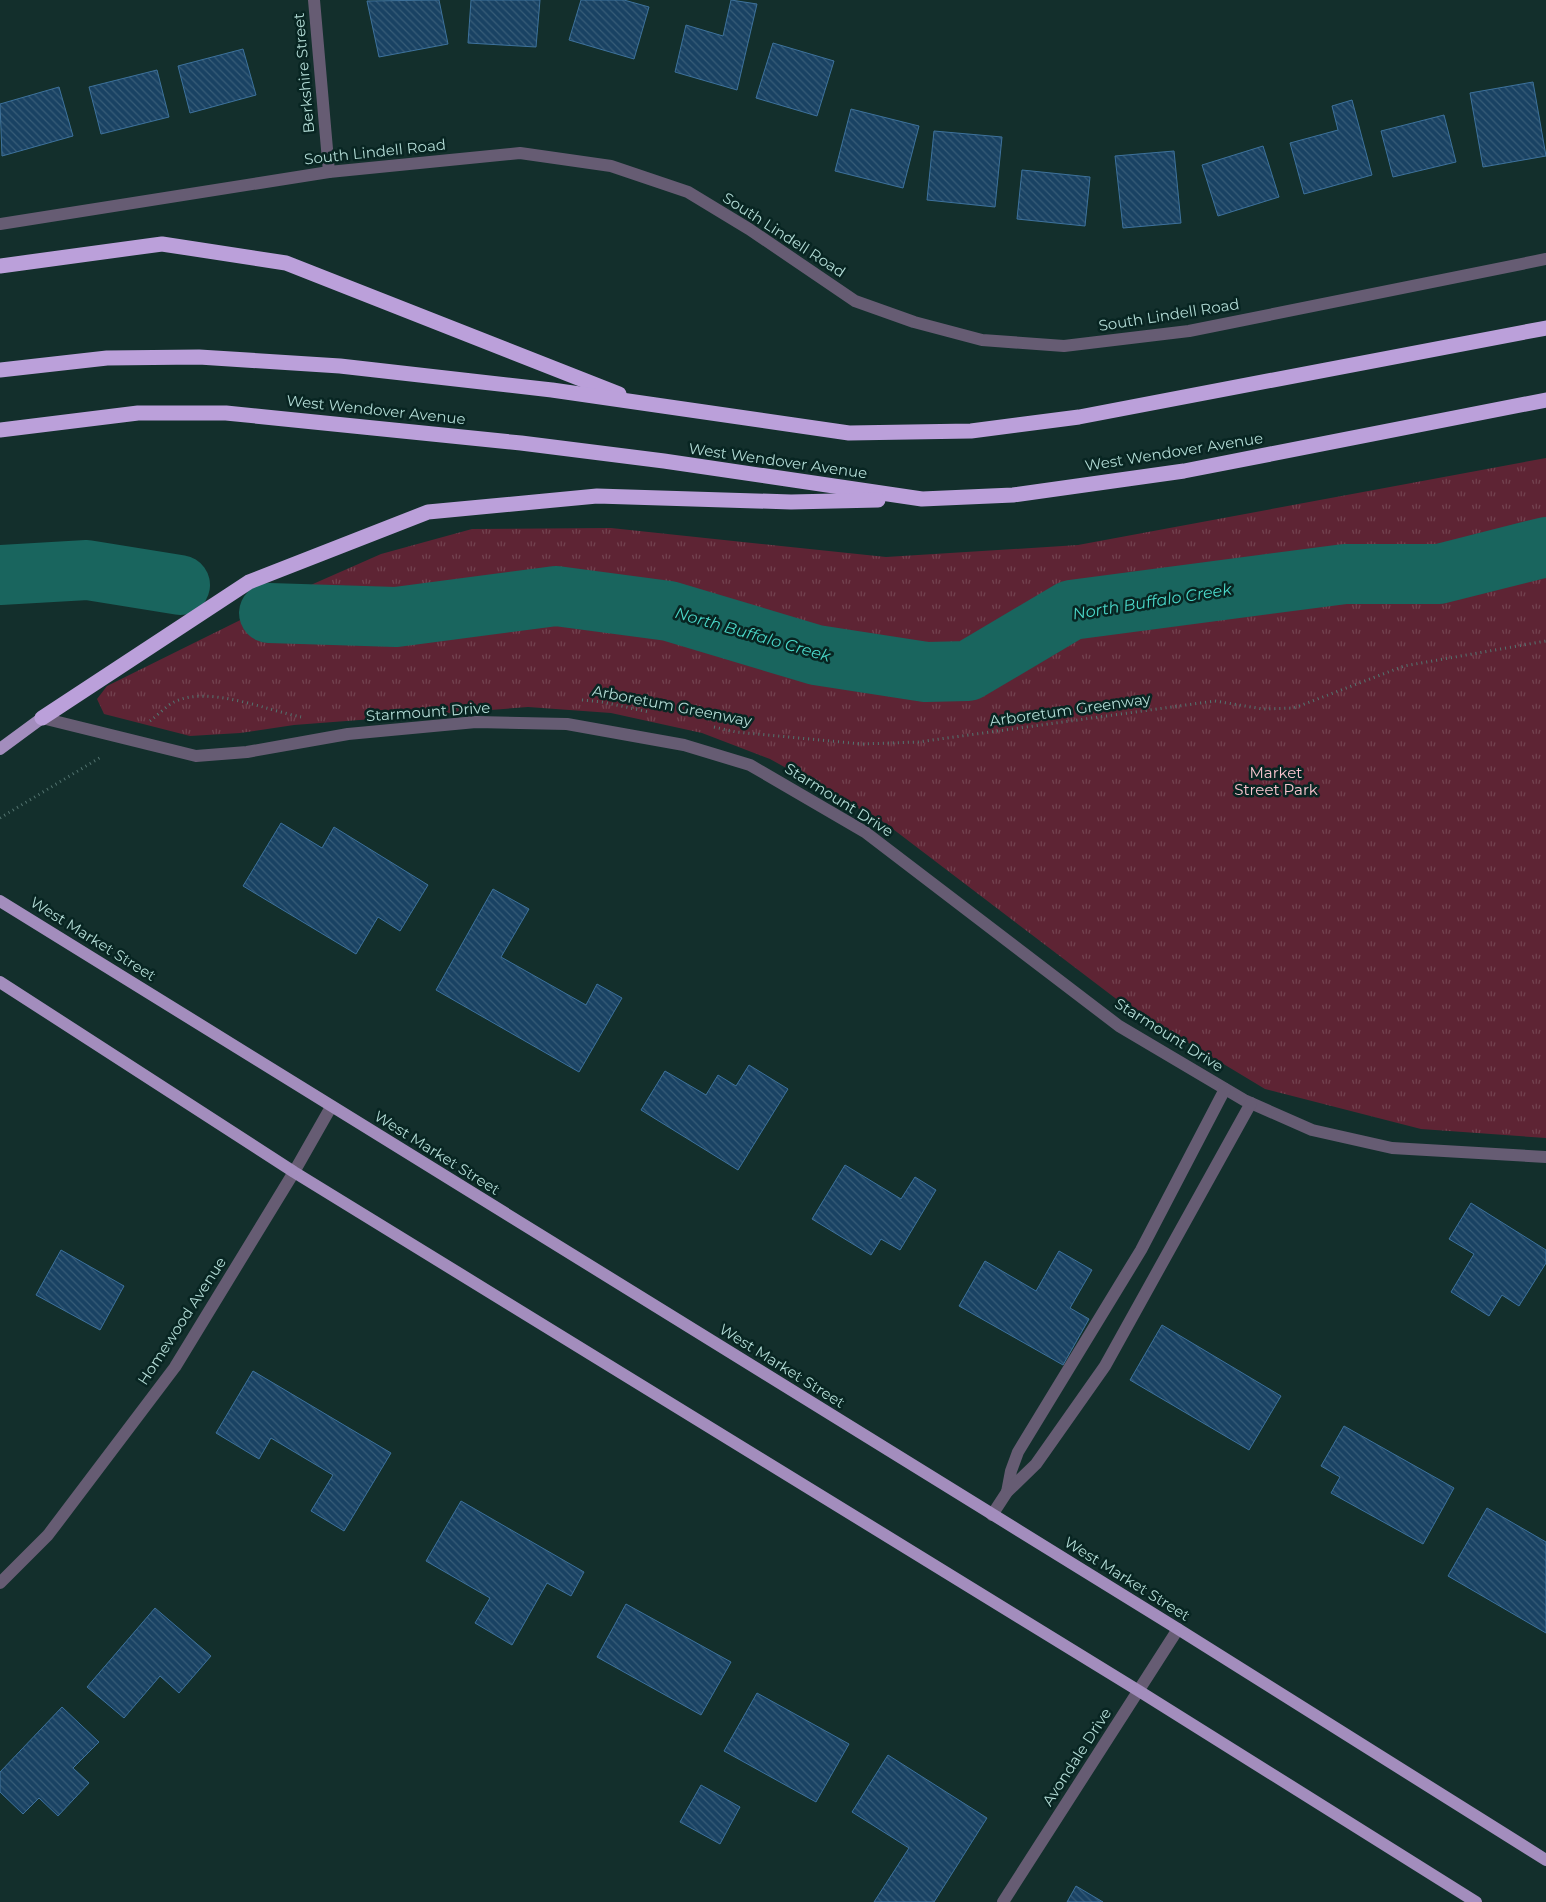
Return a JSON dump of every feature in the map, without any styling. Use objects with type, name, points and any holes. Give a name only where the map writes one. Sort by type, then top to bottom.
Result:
[{"type":"highway","points":[[0,266],[162,244],[286,263],[646,404]]},
{"type":"highway","points":[[0,370],[107,358],[199,357],[340,366],[552,390],[848,433],[971,431],[1079,417],[1546,328]]},
{"type":"highway","name":"West Wendover Avenue","points":[[0,430],[138,412],[226,413],[531,445],[922,499],[1014,495],[1184,471],[1546,400]]},
{"type":"highway","points":[[42,718],[249,582],[428,512],[598,496],[791,502],[922,499]]},
{"type":"main road","points":[[0,749],[42,718]]},
{"type":"main road","name":"West Market Street","points":[[0,900],[1178,1629],[1546,1860]]},
{"type":"main road","points":[[0,982],[294,1172],[1139,1692],[1476,1902]]},
{"type":"street","name":"Berkshire Street","points":[[314,0],[329,172]]},
{"type":"street","name":"South Lindell Road","points":[[0,224],[329,172],[520,153],[611,166],[688,192],[749,229],[854,301],[914,322],[982,340],[1064,346],[1189,331],[1546,259]]},
{"type":"street","name":"Starmount Drive","points":[[42,718],[196,756],[248,752],[348,734],[476,722],[567,724],[684,745],[750,765],[865,832],[1119,1026],[1251,1103],[1312,1130],[1392,1148],[1546,1158]]},
{"type":"street","points":[[1007,1492],[1011,1470],[1018,1452],[1141,1250],[1225,1089]]},
{"type":"street","points":[[992,1515],[1007,1492],[1036,1464],[1106,1366],[1251,1103]]},
{"type":"street","name":"Homewood Avenue","points":[[0,1583],[48,1535],[174,1368],[332,1107]]},
{"type":"street","name":"Avondale Drive","points":[[1003,1902],[1178,1629]]},
{"type":"path","name":"Arboretum Greenway","points":[[707,725],[736,732],[862,744],[918,742],[1214,701],[1263,709],[1294,708],[1404,666],[1546,641]]},
{"type":"path","points":[[0,818],[19,805],[68,778],[129,738],[174,702],[192,696],[208,695],[303,717]]},
{"type":"path","name":"Arboretum Greenway","points":[[575,700],[602,702],[650,712]]},
{"type":"green space","name":"Market Street Park","points":[[1546,458],[1546,1138],[1421,1129],[1265,1089],[1119,1001],[885,823],[770,759],[702,733],[611,713],[528,707],[294,725],[240,733],[190,736],[104,714],[97,699],[107,686],[313,584],[381,554],[472,529],[611,528],[886,557],[1078,545]]},
{"type":"building","points":[[439,0],[448,44],[379,57],[367,1]]},
{"type":"building","points":[[471,0],[540,0],[536,47],[468,43]]},
{"type":"building","points":[[581,0],[624,0],[649,7],[634,59],[569,40]]},
{"type":"building","points":[[731,0],[757,4],[737,90],[675,72],[686,25],[723,36]]},
{"type":"building","points":[[773,43],[834,61],[817,116],[756,98]]},
{"type":"building","points":[[243,49],[256,95],[190,113],[178,66]]},
{"type":"building","points":[[157,70],[169,117],[101,134],[89,87]]},
{"type":"building","points":[[1533,82],[1546,156],[1483,167],[1470,93]]},
{"type":"building","points":[[59,87],[73,136],[2,156],[0,104]]},
{"type":"building","points":[[1352,100],[1372,175],[1304,194],[1290,143],[1338,130],[1332,106]]},
{"type":"building","points":[[851,109],[919,126],[903,188],[835,171]]},
{"type":"building","points":[[1444,115],[1456,162],[1393,177],[1381,131]]},
{"type":"building","points":[[934,131],[1002,137],[995,207],[927,200]]},
{"type":"building","points":[[1263,146],[1279,197],[1218,216],[1202,165]]},
{"type":"building","points":[[1174,151],[1181,223],[1123,228],[1115,156]]},
{"type":"building","points":[[1022,170],[1090,177],[1085,226],[1017,219]]},
{"type":"building","points":[[281,823],[322,848],[334,827],[428,885],[400,931],[378,917],[356,954],[243,886]]},
{"type":"building","points":[[493,889],[529,909],[501,957],[586,1005],[597,984],[622,998],[579,1072],[436,990]]},
{"type":"building","points":[[749,1065],[788,1089],[738,1170],[641,1110],[665,1071],[706,1095],[718,1075],[736,1086]]},
{"type":"building","points":[[845,1165],[901,1199],[915,1177],[936,1190],[900,1250],[881,1239],[871,1255],[812,1219]]},
{"type":"building","points":[[1471,1203],[1546,1250],[1546,1263],[1519,1306],[1502,1295],[1489,1316],[1451,1292],[1474,1254],[1449,1239]]},
{"type":"building","points":[[61,1250],[124,1286],[100,1330],[36,1295]]},
{"type":"building","points":[[1059,1251],[1092,1270],[1070,1308],[1089,1319],[1063,1365],[959,1306],[985,1261],[1036,1291]]},
{"type":"building","points":[[1162,1325],[1281,1396],[1249,1450],[1130,1380]]},
{"type":"building","points":[[253,1371],[391,1453],[344,1531],[311,1511],[333,1475],[271,1438],[259,1459],[216,1433]]},
{"type":"building","points":[[1344,1426],[1454,1488],[1423,1544],[1331,1493],[1340,1477],[1321,1466]]},
{"type":"building","points":[[461,1501],[584,1572],[571,1596],[547,1583],[512,1645],[475,1623],[490,1598],[426,1561]]},
{"type":"building","points":[[1487,1508],[1546,1542],[1546,1633],[1448,1576]]},
{"type":"building","points":[[626,1604],[731,1662],[701,1715],[597,1657]]},
{"type":"building","points":[[155,1608],[211,1656],[179,1693],[160,1676],[124,1718],[87,1687]]},
{"type":"building","points":[[757,1693],[849,1744],[816,1802],[724,1751]]},
{"type":"building","points":[[62,1707],[99,1742],[73,1768],[89,1783],[58,1816],[39,1798],[23,1814],[0,1792],[0,1772]]},
{"type":"building","points":[[888,1755],[987,1818],[934,1902],[874,1902],[909,1848],[852,1812]]},
{"type":"building","points":[[701,1785],[740,1807],[720,1844],[680,1822]]},
{"type":"building","points":[[1076,1886],[1103,1902],[1067,1902]]},
{"type":"waterway","name":"North Buffalo Creek","points":[[269,613],[396,617],[556,596],[669,611],[816,655],[926,672],[968,671],[1071,610],[1345,574],[1439,574],[1546,547]]},
{"type":"waterway","name":"North Buffalo Creek","points":[[0,575],[87,570],[180,585]]}]
